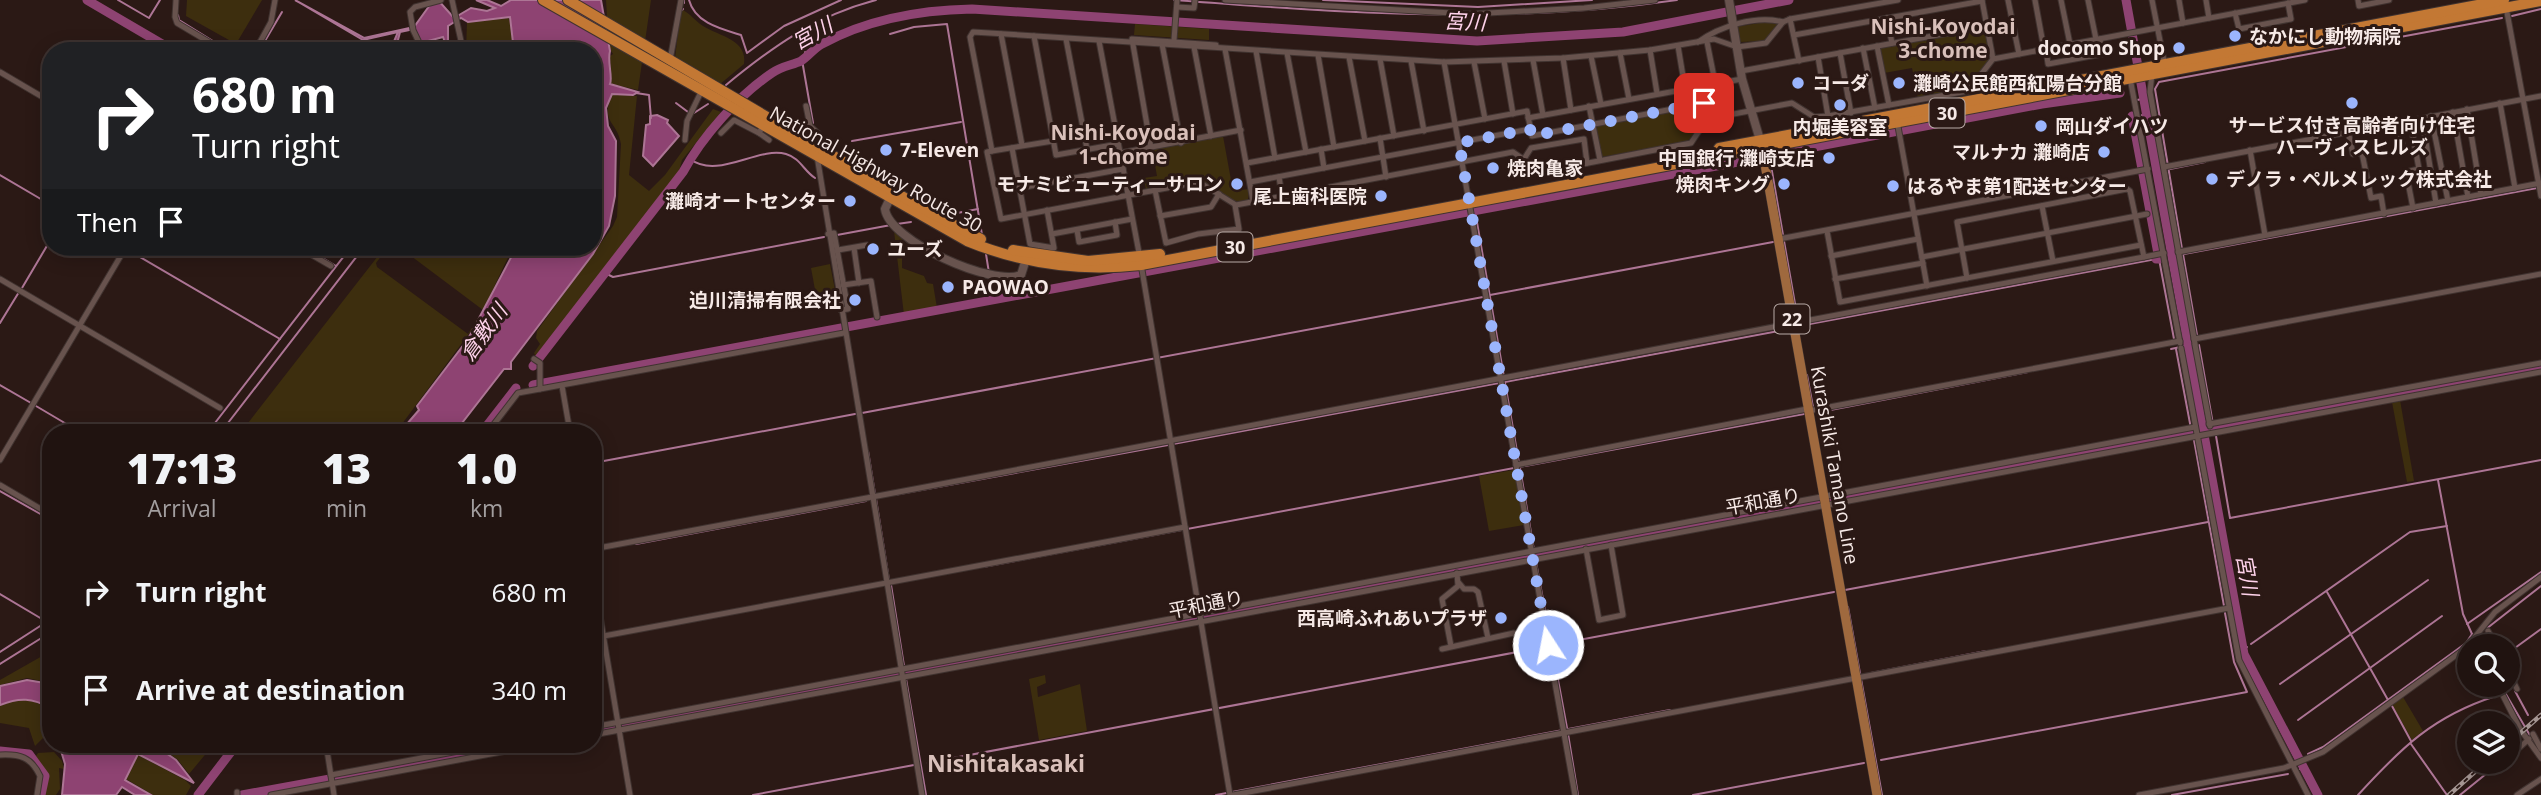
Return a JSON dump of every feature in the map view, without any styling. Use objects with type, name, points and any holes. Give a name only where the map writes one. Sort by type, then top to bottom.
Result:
[{"type":"highway","name":"National Highway Route 30","points":[[542,0],[701,92],[722,97]]},
{"type":"highway","name":"National Highway Route 30","points":[[568,0],[670,60],[763,125],[817,152],[891,195],[970,234],[1027,257],[1141,268],[1470,205],[1761,144],[1896,121],[2505,2],[2541,1]]},
{"type":"main road","name":"Kurashiki Tamano Line","points":[[1761,144],[1782,239],[1823,501],[1859,678],[1877,795]]},
{"type":"street","points":[[176,0],[174,18],[177,23],[208,42]]},
{"type":"street","points":[[260,42],[271,22],[275,0]]},
{"type":"street","points":[[420,0],[426,6]]},
{"type":"street","points":[[670,60],[681,0]]},
{"type":"street","points":[[1225,0],[1469,14],[1584,8],[1654,0]]},
{"type":"street","points":[[1729,0],[1742,75],[1761,144]]},
{"type":"street","points":[[992,152],[970,34],[1411,61],[1533,60],[1650,50],[1714,39],[1737,47],[1766,43],[1783,22],[1790,19],[1898,0]]},
{"type":"street","points":[[1794,35],[1982,0],[1993,59]]},
{"type":"street","points":[[2008,0],[2019,54]]},
{"type":"street","points":[[2035,0],[2048,64],[2102,54],[2088,0]]},
{"type":"street","points":[[2061,0],[2070,44]]},
{"type":"street","points":[[2152,0],[2165,68]]},
{"type":"street","points":[[2179,0],[2183,23]]},
{"type":"street","points":[[2206,0],[2209,18]]},
{"type":"street","points":[[1896,121],[1970,90],[1993,59],[2305,0]]},
{"type":"street","points":[[2358,0],[2359,6],[2389,0]]},
{"type":"street","points":[[418,42],[412,29],[410,12],[415,7],[441,1]]},
{"type":"street","points":[[1174,39],[1177,4],[1194,8],[1195,1]]},
{"type":"street","points":[[2235,13],[2239,29],[2291,19],[2287,2]]},
{"type":"street","points":[[2505,2],[2541,196]]},
{"type":"street","points":[[453,3],[461,41]]},
{"type":"street","points":[[1887,18],[1892,43]]},
{"type":"street","points":[[1695,43],[1715,30],[1733,25],[1772,19],[1783,22]]},
{"type":"street","points":[[1790,19],[1799,61]]},
{"type":"street","points":[[1528,118],[1701,85],[1818,57],[1987,26]]},
{"type":"street","points":[[1001,34],[1022,145]]},
{"type":"street","points":[[1034,36],[1056,155],[1118,144]]},
{"type":"street","points":[[1066,39],[1087,149]]},
{"type":"street","points":[[1151,148],[1132,39],[1174,39],[1216,45],[1225,49]]},
{"type":"street","points":[[1099,41],[1141,268],[1231,794],[2229,608]]},
{"type":"street","points":[[1707,41],[1715,82]]},
{"type":"street","points":[[1162,44],[1181,143]]},
{"type":"street","points":[[1678,46],[1685,88]]},
{"type":"street","points":[[1877,46],[1896,121],[1927,286]]},
{"type":"street","points":[[1194,47],[1211,136]]},
{"type":"street","points":[[1863,48],[1875,108]]},
{"type":"street","points":[[1225,49],[1253,201]]},
{"type":"street","points":[[1650,50],[1657,93]]},
{"type":"street","points":[[1256,51],[1275,158]]},
{"type":"street","points":[[1287,53],[1306,152]]},
{"type":"street","points":[[1620,53],[1629,99]]},
{"type":"street","points":[[1840,53],[1851,113]]},
{"type":"street","points":[[1318,55],[1334,147]]},
{"type":"street","points":[[1591,56],[1601,104]]},
{"type":"street","points":[[1349,57],[1365,141]]},
{"type":"street","points":[[1818,57],[1828,116]]},
{"type":"street","points":[[1563,58],[1571,110]]},
{"type":"street","points":[[1380,59],[1394,136]]},
{"type":"street","points":[[1533,60],[1543,115]]},
{"type":"street","points":[[1411,61],[1424,131]]},
{"type":"street","points":[[1504,61],[1513,114]]},
{"type":"street","points":[[1444,62],[1503,379],[1575,795]]},
{"type":"street","points":[[1474,62],[1485,119]]},
{"type":"street","points":[[2149,71],[2154,113],[2167,166],[2210,428]]},
{"type":"street","points":[[0,72],[42,97]]},
{"type":"street","points":[[2131,74],[2144,170],[2239,660],[2308,795]]},
{"type":"street","points":[[1235,205],[1513,152],[1542,172],[1691,143],[1707,119],[1701,85]]},
{"type":"street","points":[[685,140],[687,121],[701,92]]},
{"type":"street","points":[[2167,166],[2541,96]]},
{"type":"street","points":[[1247,163],[1527,111],[1532,136],[1704,103]]},
{"type":"street","points":[[1707,119],[1792,103],[1814,117],[1875,108],[1896,121]]},
{"type":"street","points":[[2501,105],[2515,188]]},
{"type":"street","points":[[806,106],[810,126],[819,134],[817,152],[835,253],[844,330],[889,583],[922,795]]},
{"type":"street","points":[[1589,106],[1600,160]]},
{"type":"street","points":[[2467,111],[2482,194]]},
{"type":"street","points":[[2454,114],[2468,197]]},
{"type":"street","points":[[2432,118],[2448,201]]},
{"type":"street","points":[[721,133],[734,120],[763,125],[769,140]]},
{"type":"street","points":[[2422,120],[2436,203]]},
{"type":"street","points":[[2410,122],[2419,169],[2406,172],[2413,208]]},
{"type":"street","points":[[2398,124],[2403,149]]},
{"type":"street","points":[[1250,182],[1530,129]]},
{"type":"street","points":[[1120,153],[1241,130]]},
{"type":"street","points":[[2349,134],[2353,154],[2362,153],[2371,198],[2381,196],[2384,214]]},
{"type":"street","points":[[1380,138],[1386,177]]},
{"type":"street","points":[[1524,159],[1531,148],[1584,139],[1587,163]]},
{"type":"street","points":[[1053,141],[987,152],[1001,219],[1025,214],[1155,190],[1199,182],[1235,205],[1239,229],[1198,234],[1166,243],[1155,190]]},
{"type":"street","points":[[1012,148],[1030,244],[1054,248],[1047,210]]},
{"type":"street","points":[[1321,149],[1324,168]]},
{"type":"street","points":[[2250,151],[2265,235]]},
{"type":"street","points":[[1020,188],[1123,169]]},
{"type":"street","points":[[1782,239],[2144,170]]},
{"type":"street","points":[[1279,177],[1282,196]]},
{"type":"street","points":[[2181,251],[2515,188],[2540,186]]},
{"type":"street","points":[[1967,278],[1957,222],[2127,190],[2130,191],[2144,257]]},
{"type":"street","points":[[1160,216],[1211,206],[1219,194]]},
{"type":"street","points":[[891,195],[885,212],[893,225],[932,252],[989,274],[1019,277],[1027,257]]},
{"type":"street","points":[[2042,205],[2053,261]]},
{"type":"street","points":[[1835,279],[1962,249],[2147,214]]},
{"type":"street","points":[[1052,234],[1132,219]]},
{"type":"street","points":[[1077,230],[1079,242],[1117,235],[1115,222]]},
{"type":"street","points":[[1827,231],[1840,302],[2141,245]]},
{"type":"street","points":[[1831,256],[1918,239]]},
{"type":"street","points":[[835,253],[867,246]]},
{"type":"street","points":[[854,248],[859,283]]},
{"type":"street","points":[[602,547],[1170,443],[2160,254]]},
{"type":"street","points":[[0,460],[121,256]]},
{"type":"street","points":[[314,256],[331,266]]},
{"type":"street","points":[[2196,341],[2541,274]]},
{"type":"street","points":[[0,279],[220,408]]},
{"type":"street","points":[[840,286],[871,281],[877,317]]},
{"type":"street","points":[[494,424],[518,393],[540,386],[562,386],[844,330]]},
{"type":"street","points":[[1518,466],[2178,344]]},
{"type":"street","points":[[536,361],[540,386]]},
{"type":"street","points":[[602,726],[1823,501],[2541,363]]},
{"type":"street","points":[[2210,428],[2541,372]]},
{"type":"street","points":[[562,386],[568,424]]},
{"type":"street","points":[[0,485],[42,510]]},
{"type":"street","name":"平和通り","points":[[602,732],[619,725],[903,672],[1457,573],[1532,553],[1611,545],[1823,501]]},
{"type":"street","points":[[604,638],[1185,529]]},
{"type":"street","points":[[1586,549],[1599,620],[1623,615],[1611,545]]},
{"type":"street","points":[[1457,573],[1459,583],[1464,589],[1478,592],[1488,638]]},
{"type":"street","points":[[2480,634],[2495,612],[2541,578]]},
{"type":"street","points":[[1451,646],[1442,598],[1459,583]]},
{"type":"street","points":[[602,626],[630,795]]},
{"type":"street","points":[[1443,649],[1514,633]]},
{"type":"street","points":[[2139,795],[2293,764],[2305,759],[2340,740],[2457,656]]},
{"type":"street","points":[[2505,697],[2541,757]]},
{"type":"street","points":[[2520,746],[2541,728]]},
{"type":"street","points":[[2530,736],[2541,749]]},
{"type":"street","points":[[328,753],[334,795]]},
{"type":"street","points":[[271,795],[454,753]]},
{"type":"street","points":[[332,779],[489,753]]},
{"type":"street","points":[[0,755],[27,758],[40,776],[37,795]]},
{"type":"street","points":[[2517,795],[2541,779]]},
{"type":"shaded area","points":[[187,0],[262,0],[237,42],[232,42],[186,16]]},
{"type":"shaded area","points":[[606,0],[651,0],[638,90],[611,84],[610,56],[613,54],[609,48]]},
{"type":"shaded area","points":[[681,9],[703,26],[731,40],[742,49],[744,64],[719,85],[675,58]]},
{"type":"shaded area","points":[[508,18],[512,25],[512,42],[466,42],[467,22]]},
{"type":"shaded area","points":[[1770,21],[1779,23],[1766,41],[1739,42],[1736,27]]},
{"type":"shaded area","points":[[1135,24],[1209,29],[1209,40],[1134,35]]},
{"type":"shaded area","points":[[1985,28],[1991,58],[1969,89],[1918,98],[1912,68],[1884,73],[1880,48]]},
{"type":"shaded area","points":[[612,94],[637,96],[629,175],[649,191],[665,175],[713,109],[721,112],[682,160],[679,171],[536,357],[534,353],[540,344],[536,338],[537,331],[591,256],[602,256],[602,241],[617,217],[621,144],[609,117]]},
{"type":"shaded area","points":[[1703,105],[1705,118],[1689,141],[1601,157],[1595,125]]},
{"type":"shaded area","points":[[1223,136],[1233,191],[1249,189],[1248,200],[1233,202],[1200,179],[1146,190],[1144,178],[1157,176],[1152,149]]},
{"type":"shaded area","points":[[894,231],[902,237],[902,268],[924,276],[927,283],[933,284],[937,308],[904,315]]},
{"type":"shaded area","points":[[378,256],[381,256],[376,263],[377,267],[468,334],[483,310],[411,256],[509,256],[485,312],[402,424],[247,424]]},
{"type":"shaded area","points":[[830,264],[835,290],[816,295],[811,268]]},
{"type":"shaded area","points":[[2400,400],[2414,481],[2407,482],[2392,402]]},
{"type":"shaded area","points":[[1514,470],[1524,525],[1489,531],[1479,476]]},
{"type":"shaded area","points":[[42,656],[42,681],[27,678],[0,685],[0,680]]},
{"type":"shaded area","points":[[1045,675],[1046,683],[1037,687],[1038,697],[1080,684],[1087,731],[1039,740],[1029,679]]},
{"type":"shaded area","points":[[2403,697],[2423,731],[2412,740],[2392,704]]},
{"type":"shaded area","points":[[17,699],[28,699],[42,705],[42,739],[35,746],[29,728],[0,723],[0,706]]},
{"type":"shaded area","points":[[38,753],[55,753],[62,761],[64,769],[59,768],[60,789],[56,795],[43,795],[47,777],[36,756]]},
{"type":"shaded area","points":[[168,753],[206,753],[189,774]]},
{"type":"shaded area","points":[[138,755],[185,780],[191,786],[186,795],[153,795],[126,779]]},
{"type":"water","points":[[295,0],[364,38],[414,27],[432,2],[438,0],[454,18],[471,8],[487,11],[495,8],[476,0],[487,0],[501,6],[511,0],[601,0],[610,51],[610,84],[638,92],[633,95],[612,94],[606,108],[608,126],[616,141],[615,196],[609,226],[602,238],[602,42],[513,42],[510,17],[468,22],[461,18],[448,26],[448,42],[445,42],[443,37],[420,42],[414,29],[400,32],[397,42],[394,42],[398,32],[363,40]]},
{"type":"water","points":[[657,115],[668,120],[667,123],[679,136],[653,166],[643,156],[646,125],[650,124],[650,116]]},
{"type":"water","name":"倉敷川","points":[[512,256],[591,256],[511,362],[511,369],[504,369],[461,424],[407,424],[419,410],[417,406],[468,339]]},
{"type":"water","points":[[27,680],[42,682],[42,704],[26,700],[0,705],[0,686]]},
{"type":"water","points":[[62,753],[166,753],[176,760],[194,783],[138,754],[125,780],[151,795],[135,795],[122,787],[116,795],[62,795],[65,764]]},
{"type":"waterway","points":[[87,0],[159,42]]},
{"type":"waterway","points":[[118,0],[149,18],[160,0]]},
{"type":"waterway","points":[[689,0],[692,8],[703,20],[741,35],[747,53],[784,26],[841,0]]},
{"type":"waterway","points":[[726,85],[761,58],[815,23],[876,0]]},
{"type":"waterway","points":[[1174,0],[1426,14],[1550,12],[1677,0]]},
{"type":"waterway","points":[[1323,0],[1478,7],[1592,0]]},
{"type":"waterway","name":"宮川","points":[[533,366],[683,172],[711,131],[734,105],[759,82],[776,71],[801,61],[819,46],[840,35],[876,22],[933,11],[972,9],[1477,41],[1623,32],[1789,0]]},
{"type":"waterway","name":"宮川","points":[[2126,0],[2188,345]]},
{"type":"waterway","points":[[2512,16],[2541,9]]},
{"type":"waterway","points":[[264,42],[282,12]]},
{"type":"waterway","points":[[178,15],[179,20],[214,42]]},
{"type":"waterway","points":[[2182,249],[2155,89],[2159,82],[2502,18]]},
{"type":"waterway","points":[[890,34],[914,27],[947,24],[982,235]]},
{"type":"waterway","points":[[800,45],[807,55]]},
{"type":"waterway","points":[[802,60],[813,123]]},
{"type":"waterway","points":[[636,93],[649,95],[651,118]]},
{"type":"waterway","points":[[1782,153],[2042,104],[2120,93]]},
{"type":"waterway","points":[[2137,100],[2142,99]]},
{"type":"waterway","points":[[676,103],[688,112]]},
{"type":"waterway","points":[[694,113],[708,104]]},
{"type":"waterway","name":"宮川","points":[[2142,115],[2152,113]]},
{"type":"waterway","points":[[2132,116],[2159,259],[2156,259]]},
{"type":"waterway","points":[[852,141],[961,122]]},
{"type":"waterway","points":[[690,159],[713,166],[763,154],[786,154],[795,158],[815,178]]},
{"type":"waterway","points":[[533,385],[1754,159]]},
{"type":"waterway","points":[[1770,160],[1783,235]]},
{"type":"waterway","points":[[2170,169],[2205,162]]},
{"type":"waterway","points":[[0,175],[42,200]]},
{"type":"waterway","points":[[2184,254],[2537,188]]},
{"type":"waterway","points":[[952,214],[978,209]]},
{"type":"waterway","points":[[1475,211],[1519,463]]},
{"type":"waterway","points":[[897,224],[911,222]]},
{"type":"waterway","points":[[837,235],[891,225]]},
{"type":"waterway","points":[[605,273],[613,277],[824,237]]},
{"type":"waterway","points":[[1784,241],[1798,321]]},
{"type":"waterway","points":[[1490,295],[1773,242]]},
{"type":"waterway","points":[[22,288],[42,254]]},
{"type":"waterway","points":[[986,254],[989,273]]},
{"type":"waterway","points":[[2183,254],[2197,335]]},
{"type":"waterway","points":[[138,256],[280,339]]},
{"type":"waterway","points":[[319,256],[336,266]]},
{"type":"waterway","points":[[214,424],[344,256]]},
{"type":"waterway","points":[[227,424],[357,256]]},
{"type":"waterway","points":[[1799,326],[2156,259]]},
{"type":"waterway","points":[[2159,259],[2174,339]]},
{"type":"waterway","points":[[990,278],[995,300]]},
{"type":"waterway","points":[[0,323],[19,292]]},
{"type":"waterway","points":[[862,413],[1483,297]]},
{"type":"waterway","points":[[1505,382],[1789,329]]},
{"type":"waterway","points":[[2171,349],[2194,344]]},
{"type":"waterway","points":[[2199,345],[2214,430]]},
{"type":"waterway","name":"宮川","points":[[2188,347],[2244,654],[2318,795]]},
{"type":"waterway","points":[[2176,349],[2192,434]]},
{"type":"waterway","points":[[602,728],[2541,368]]},
{"type":"waterway","points":[[1820,412],[2028,372]]},
{"type":"waterway","points":[[1807,375],[1813,407]]},
{"type":"waterway","points":[[1173,444],[1499,383]]},
{"type":"waterway","points":[[0,385],[31,403]]},
{"type":"waterway","name":"宮川","points":[[488,424],[516,388]]},
{"type":"waterway","points":[[36,406],[66,424]]},
{"type":"waterway","points":[[602,461],[855,414]]},
{"type":"waterway","points":[[983,567],[1804,414]]},
{"type":"waterway","points":[[2216,436],[2230,518],[2541,460]]},
{"type":"waterway","points":[[2194,440],[2224,606]]},
{"type":"waterway","points":[[894,495],[1168,445]]},
{"type":"waterway","points":[[868,451],[875,494]]},
{"type":"waterway","points":[[1520,468],[1535,556]]},
{"type":"waterway","points":[[2438,480],[2463,614],[2472,634]]},
{"type":"waterway","points":[[0,491],[42,515]]},
{"type":"waterway","points":[[876,499],[889,580]]},
{"type":"waterway","points":[[636,544],[866,501]]},
{"type":"waterway","points":[[1845,590],[2208,522]]},
{"type":"waterway","points":[[2251,644],[2410,532],[2447,526]]},
{"type":"waterway","points":[[1536,562],[1567,728]]},
{"type":"waterway","points":[[2467,624],[2541,572]]},
{"type":"waterway","points":[[2280,684],[2428,580]]},
{"type":"waterway","points":[[891,585],[904,666]]},
{"type":"waterway","points":[[2486,629],[2541,586]]},
{"type":"waterway","points":[[1552,645],[1834,592]]},
{"type":"waterway","points":[[2327,592],[2388,700]]},
{"type":"waterway","points":[[0,594],[42,619]]},
{"type":"waterway","points":[[1848,607],[1882,795]]},
{"type":"waterway","points":[[1881,760],[2247,692],[2234,662],[2225,613]]},
{"type":"waterway","points":[[2298,720],[2442,616]]},
{"type":"waterway","points":[[0,652],[42,625]]},
{"type":"waterway","points":[[2520,644],[2541,629]]},
{"type":"waterway","points":[[0,664],[42,638]]},
{"type":"waterway","points":[[927,763],[1544,647]]},
{"type":"waterway","name":"宮川","points":[[2243,649],[2247,647]]},
{"type":"waterway","points":[[2308,754],[2323,747],[2457,650]]},
{"type":"waterway","points":[[1871,673],[1986,651]]},
{"type":"waterway","points":[[906,679],[926,795]]},
{"type":"waterway","points":[[2358,795],[2420,735],[2454,713],[2493,697]]},
{"type":"waterway","points":[[2508,697],[2539,751]]},
{"type":"waterway","points":[[2518,697],[2528,715]]},
{"type":"waterway","points":[[2392,706],[2411,741]]},
{"type":"waterway","points":[[1216,795],[1670,710]]},
{"type":"waterway","points":[[1568,734],[1578,795]]},
{"type":"waterway","points":[[2411,744],[2447,795]]},
{"type":"waterway","points":[[0,751],[29,754],[45,776],[41,795]]},
{"type":"waterway","name":"宮川","points":[[198,795],[230,753]]},
{"type":"waterway","points":[[242,795],[472,753]]},
{"type":"waterway","points":[[1693,795],[1864,763]]},
{"type":"waterway","points":[[753,795],[914,765]]},
{"type":"waterway","points":[[2172,795],[2288,774]]},
{"type":"waterway","points":[[2460,795],[2486,774]]},
{"type":"railway","points":[[2520,733],[2541,715]]},
{"type":"railway","points":[[2449,795],[2472,774]]},
{"type":"place","name":"なかにし動物病院","points":[[2235,36]]},
{"type":"place","name":"docomo Shop","points":[[2179,48]]},
{"type":"place","name":"コーダ","points":[[1798,83]]},
{"type":"place","name":"灘崎公民館西紅陽台分館","points":[[1899,83]]},
{"type":"place","name":"サービス付き高齢者向け住宅 ハーヴィスヒルズ","points":[[2352,103]]},
{"type":"place","name":"内堀美容室","points":[[1840,105]]},
{"type":"place","name":"岡山ダイハツ","points":[[2041,126]]},
{"type":"place","name":"7-Eleven","points":[[886,150]]},
{"type":"place","name":"マルナカ 灘崎店","points":[[2104,152]]},
{"type":"place","name":"中国銀行 灘崎支店","points":[[1829,158]]},
{"type":"place","name":"焼肉亀家","points":[[1493,168]]},
{"type":"place","name":"デノラ・ペルメレック株式会社","points":[[2212,179]]},
{"type":"place","name":"モナミビューティーサロン","points":[[1237,184]]},
{"type":"place","name":"焼肉キング","points":[[1784,184]]},
{"type":"place","name":"はるやま第1配送センター","points":[[1893,186]]},
{"type":"place","name":"尾上歯科医院","points":[[1381,196]]},
{"type":"place","name":"灘崎オートセンター","points":[[850,201]]},
{"type":"place","name":"ユーズ","points":[[873,249]]},
{"type":"place","name":"PAOWAO","points":[[948,287]]},
{"type":"place","name":"迫川清掃有限会社","points":[[855,300]]},
{"type":"place","name":"西高崎ふれあいプラザ","points":[[1501,618]]},
{"type":"district","name":"Nishi-Koyodai 3-chome","points":[[1943,38]]},
{"type":"district","name":"Nishi-Koyodai 1-chome","points":[[1123,144]]},
{"type":"district","name":"Nishitakasaki","points":[[1006,763]]},
{"type":"route","points":[[1548,645],[1459,143],[1530,129],[1532,136],[1704,103]]}]
